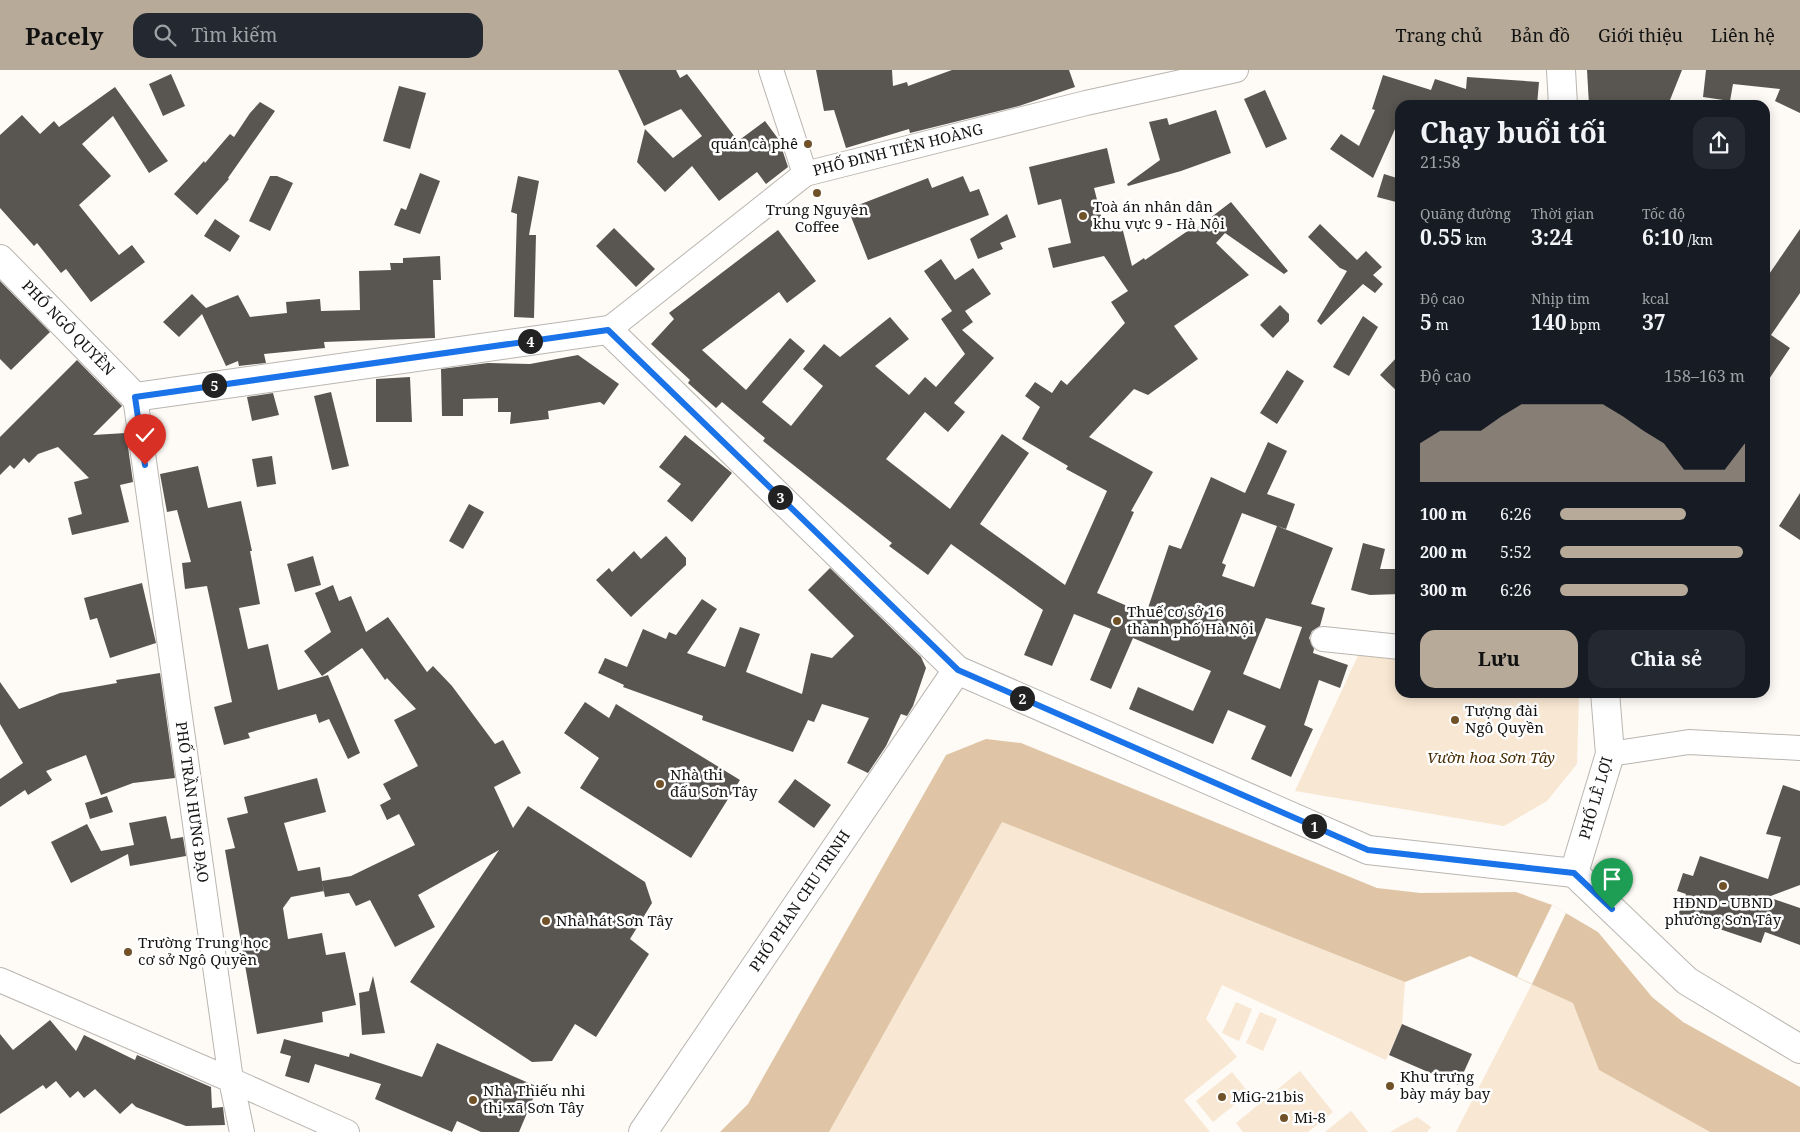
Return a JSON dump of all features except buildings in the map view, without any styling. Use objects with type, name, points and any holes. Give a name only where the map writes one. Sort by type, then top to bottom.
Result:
[{"type":"main road","points":[[1561,70],[1563,100]]},
{"type":"main road","name":"PHỐ NGÔ QUYỀN","points":[[0,259],[135,397]]},
{"type":"main road","points":[[135,397],[608,330],[958,670],[1368,850],[1574,873],[1687,981],[1800,1049]]},
{"type":"main road","name":"PHỐ PHAN CHU TRINH","points":[[643,1132],[958,670]]},
{"type":"main road","name":"PHỐ LÊ LỢI","points":[[1574,873],[1610,754],[1606,698]]},
{"type":"street","points":[[771,70],[805,174]]},
{"type":"street","name":"PHỐ ĐINH TIÊN HOÀNG","points":[[608,330],[805,174],[1086,103],[1236,70]]},
{"type":"street","name":"PHỐ TRẦN HƯNG ĐẠO","points":[[135,397],[231,1080],[242,1132]]},
{"type":"street","points":[[1323,639],[1395,646]]},
{"type":"street","points":[[1610,754],[1689,742],[1800,748]]},
{"type":"street","points":[[0,980],[348,1132]]},
{"type":"green space","name":"Vườn hoa Sơn Tây","points":[[1362,647],[1395,652],[1395,698],[1579,698],[1577,764],[1547,801],[1504,826],[1295,791]]},
{"type":"green space","points":[[1002,822],[1405,982],[1402,1024],[1386,1060],[1222,985],[1206,1019],[1237,1057],[1184,1100],[1210,1132],[829,1132]]},
{"type":"green space","points":[[1532,984],[1574,1003],[1599,1070],[1710,1132],[1456,1132]]},
{"type":"green space","points":[[1236,1002],[1252,1009],[1239,1041],[1222,1033]]},
{"type":"green space","points":[[1260,1012],[1277,1019],[1263,1051],[1246,1043]]},
{"type":"green space","points":[[1300,1071],[1333,1112],[1308,1132],[1243,1132],[1236,1123]]},
{"type":"green space","points":[[1232,1072],[1249,1093],[1213,1122],[1196,1101]]},
{"type":"green space","points":[[1351,1111],[1368,1132],[1325,1132]]},
{"type":"green space","points":[[1417,1117],[1431,1127],[1427,1132],[1390,1132]]},
{"type":"shaded area","points":[[986,739],[1021,743],[1377,888],[1420,893],[1516,892],[1552,905],[1598,932],[1652,997],[1683,1022],[1800,1087],[1800,1132],[1710,1132],[1599,1070],[1573,1003],[1470,956],[1405,982],[1002,822],[829,1132],[720,1132],[748,1104],[946,755]]},
{"type":"pier","points":[[1552,905],[1566,913],[1532,984],[1517,977]]},
{"type":"place","name":"quán cà phê","points":[[808,144]]},
{"type":"place","name":"Trung Nguyên Coffee","points":[[817,193]]},
{"type":"place","name":"Toà án nhân dân khu vực 9 - Hà Nội","points":[[1083,216]]},
{"type":"place","name":"Thuế cơ sở 16 thành phố Hà Nội","points":[[1117,621]]},
{"type":"place","name":"Tượng đài Ngô Quyền","points":[[1455,720]]},
{"type":"place","name":"Nhà thi đấu Sơn Tây","points":[[660,784]]},
{"type":"place","name":"HĐND - UBND phường Sơn Tây","points":[[1723,886]]},
{"type":"place","name":"Nhà hát Sơn Tây","points":[[546,921]]},
{"type":"place","name":"Trường Trung học cơ sở Ngô Quyền","points":[[128,952]]},
{"type":"place","name":"Khu trưng bày máy bay","points":[[1390,1086]]},
{"type":"place","name":"MiG-21bis","points":[[1222,1097]]},
{"type":"place","name":"Nhà Thiếu nhi thị xã Sơn Tây","points":[[473,1100]]},
{"type":"place","name":"Mi-8","points":[[1284,1118]]},
{"type":"route","points":[[145,465],[135,397],[608,330],[958,670],[1368,850],[1574,873],[1612,909]]}]
